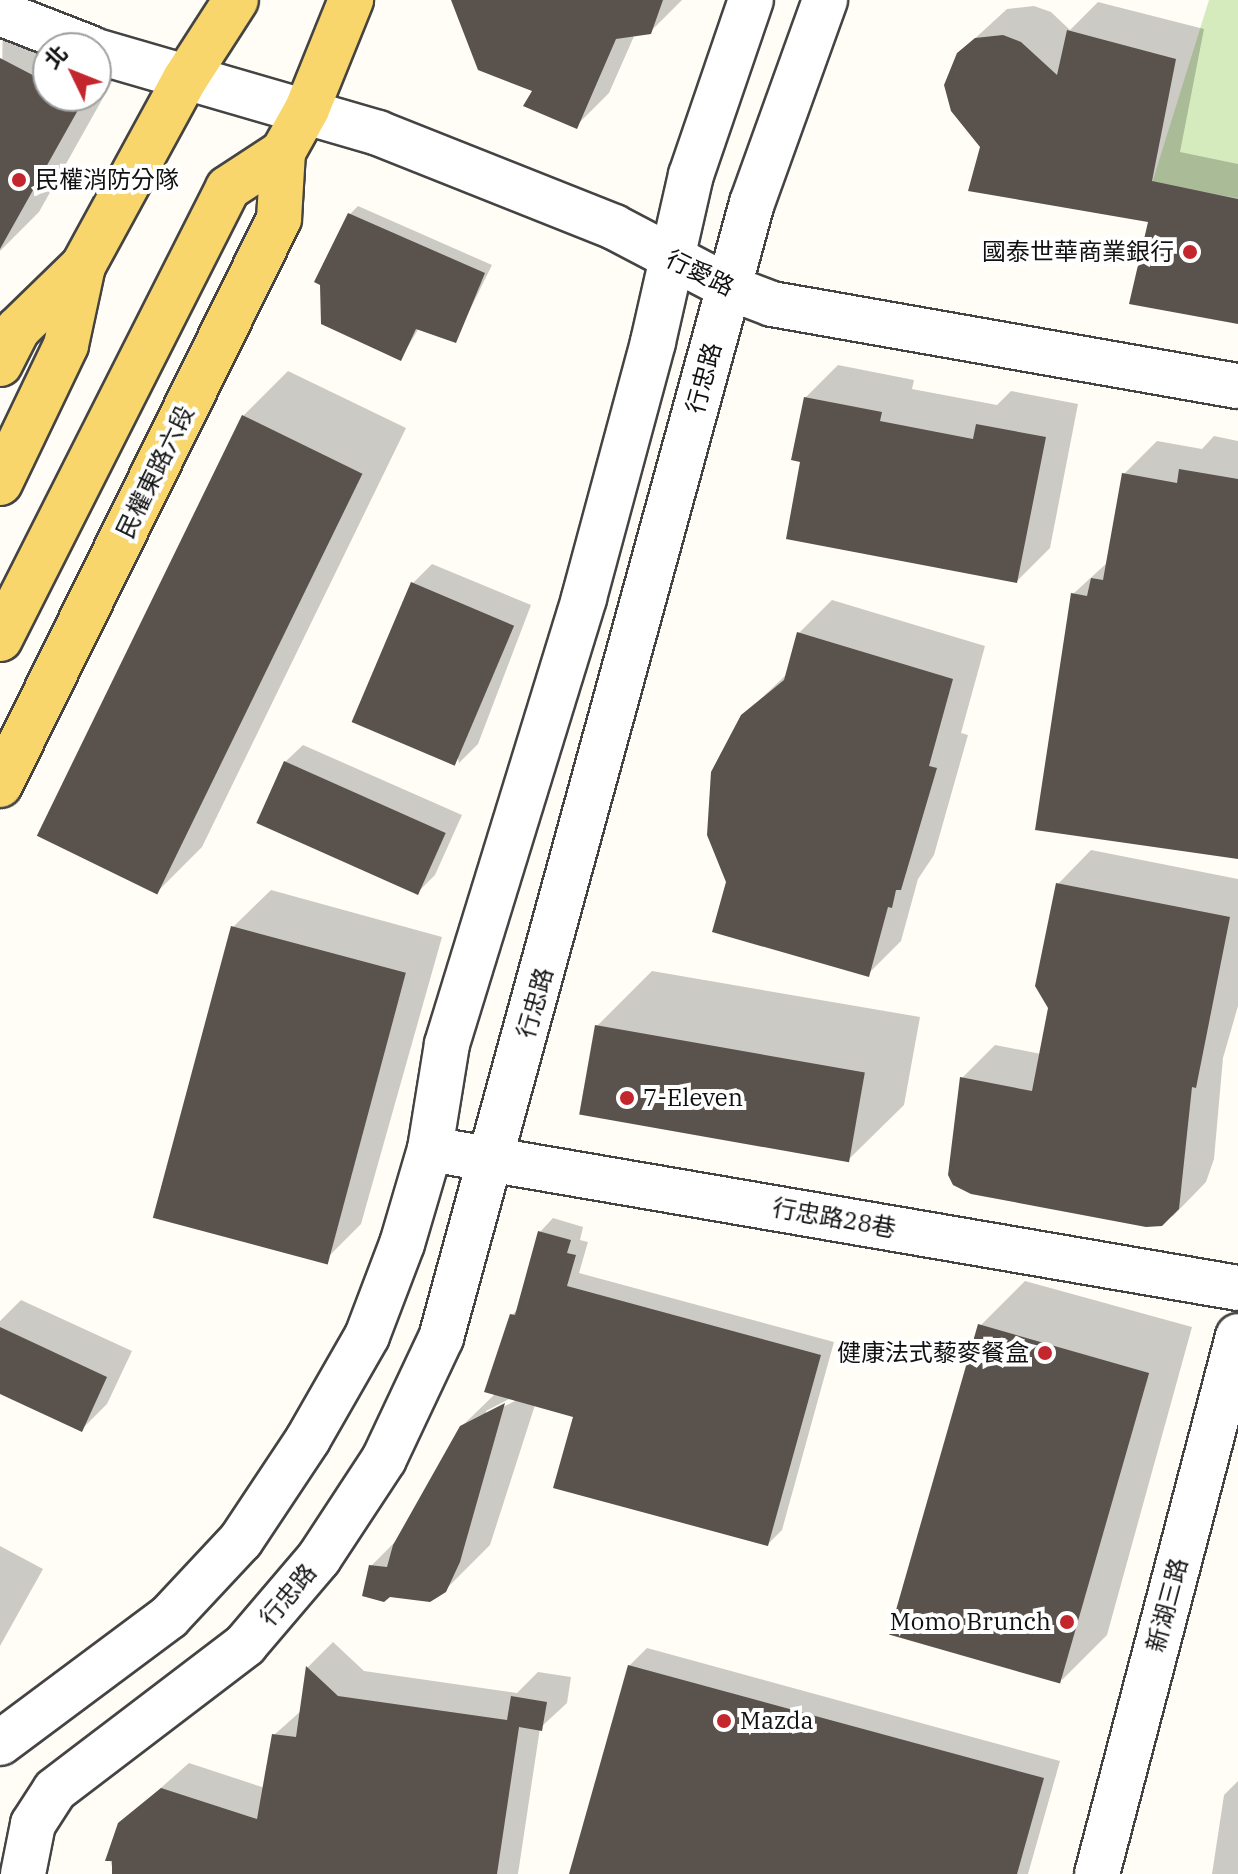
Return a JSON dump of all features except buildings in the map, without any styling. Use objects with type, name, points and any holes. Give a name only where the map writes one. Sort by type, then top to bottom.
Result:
[{"type":"main road","points":[[0,483],[66,345],[83,266],[185,79],[236,0]]},
{"type":"main road","name":"民權東路六段","points":[[0,785],[279,219],[283,152],[307,109],[351,0]]},
{"type":"main road","name":"民權東路六段","points":[[0,639],[228,188],[283,152]]},
{"type":"main road","points":[[0,364],[18,329],[83,266]]},
{"type":"street","points":[[0,1743],[169,1617],[241,1540],[308,1439],[367,1336],[402,1244],[430,1149],[447,1044],[584,598],[691,175],[751,0]]},
{"type":"street","name":"行忠路","points":[[23,1874],[33,1824],[55,1790],[245,1645],[336,1533],[384,1459],[441,1338],[752,203],[825,0]]},
{"type":"street","points":[[0,13],[49,32]]},
{"type":"street","name":"行愛路","points":[[112,56],[185,79],[307,109],[614,227],[671,260],[772,304],[1238,386]]},
{"type":"street","name":"行忠路28巷","points":[[430,1149],[1238,1288]]},
{"type":"street","name":"新湖三路","points":[[1097,1874],[1238,1336]]},
{"type":"green space","points":[[1209,0],[1238,0],[1238,198],[1152,183]]},
{"type":"place","name":"民權消防分隊","points":[[19,180]]},
{"type":"place","name":"國泰世華商業銀行","points":[[1190,252]]},
{"type":"place","name":"7-Eleven","points":[[627,1098]]},
{"type":"place","name":"健康法式藜麥餐盒","points":[[1045,1353]]},
{"type":"place","name":"Momo Brunch","points":[[1067,1622]]},
{"type":"place","name":"Mazda","points":[[724,1721]]}]
